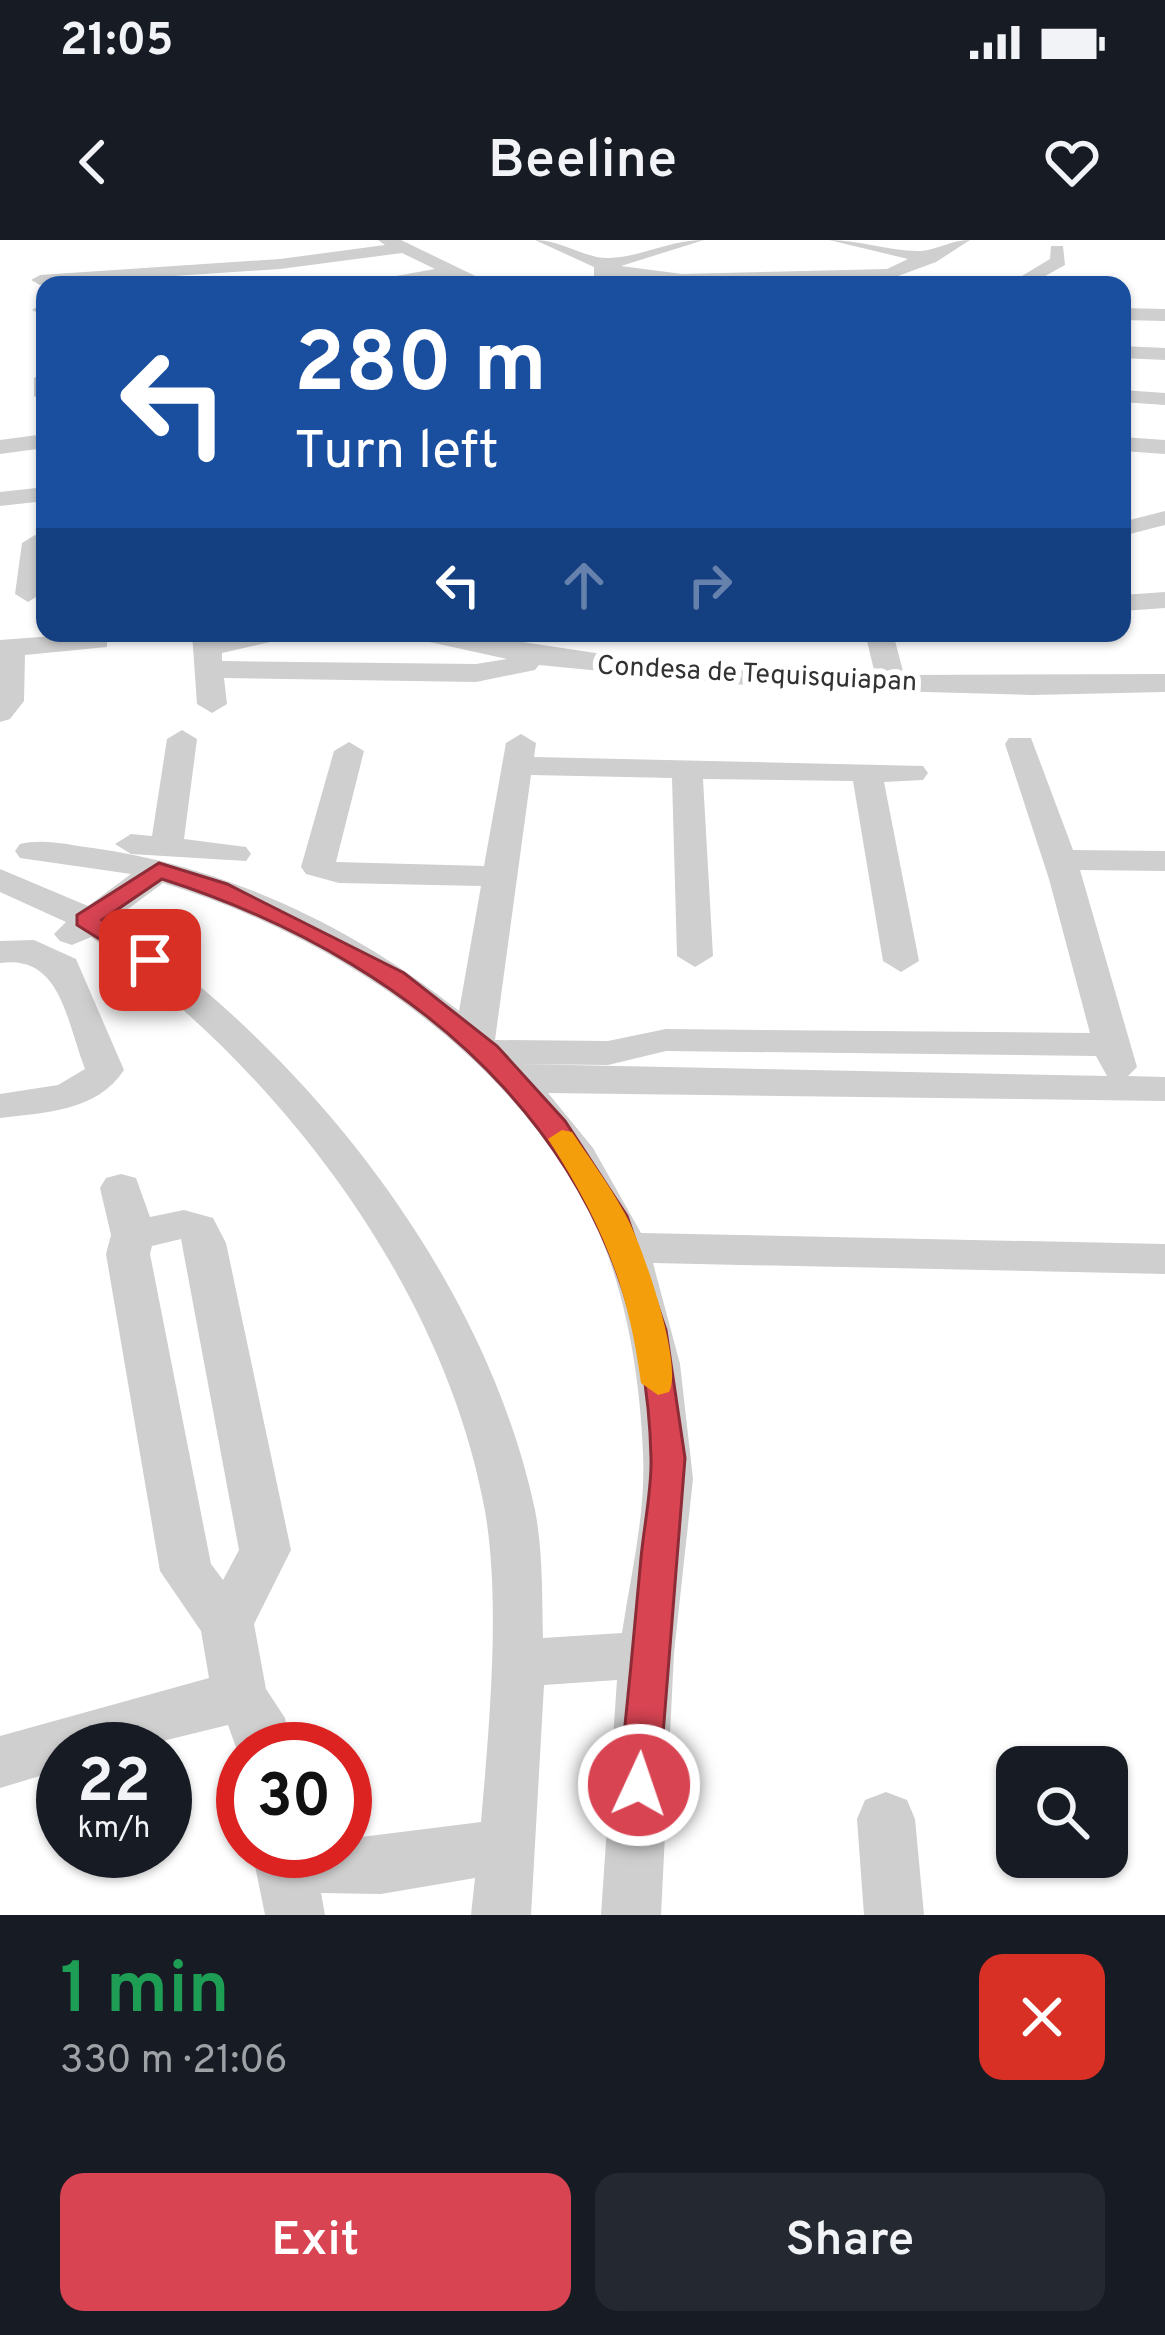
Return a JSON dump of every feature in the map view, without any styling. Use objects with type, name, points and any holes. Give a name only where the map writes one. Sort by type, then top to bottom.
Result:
[{"type":"street","points":[[544,240],[601,270],[655,276]]},
{"type":"street","points":[[838,240],[930,258]]},
{"type":"street","points":[[843,276],[890,274],[961,240]]},
{"type":"street","points":[[1032,276],[1058,261],[1047,243]]},
{"type":"street","points":[[102,276],[257,266],[396,244],[466,276]]},
{"type":"street","points":[[601,270],[697,244],[719,254]]},
{"type":"street","points":[[739,258],[815,276]]},
{"type":"street","points":[[420,276],[456,271]]},
{"type":"street","points":[[1131,314],[1165,315]]},
{"type":"street","points":[[1131,352],[1165,354]]},
{"type":"street","points":[[1131,397],[1165,399]]},
{"type":"street","points":[[0,447],[36,442]]},
{"type":"street","points":[[1131,445],[1165,447]]},
{"type":"street","points":[[0,499],[36,495]]},
{"type":"street","points":[[1131,527],[1165,518]]},
{"type":"street","points":[[0,552],[36,543]]},
{"type":"street","points":[[28,594],[36,559]]},
{"type":"street","points":[[1131,602],[1165,600]]},
{"type":"street","points":[[0,713],[9,701],[5,647],[71,642]]},
{"type":"street","points":[[212,704],[206,650],[238,642]]},
{"type":"street","points":[[463,642],[536,660]]},
{"type":"street","points":[[881,642],[892,683]]},
{"type":"street","name":"Condesa de Tequisquiapan","points":[[206,650],[476,673],[536,660],[737,680],[1062,688],[1165,683]]},
{"type":"street","points":[[52,956],[85,920],[163,858],[182,739]]},
{"type":"street","points":[[1020,744],[1062,869],[1125,1089]]},
{"type":"street","points":[[349,751],[318,868],[339,873],[503,876]]},
{"type":"street","points":[[492,1057],[503,876],[518,764],[687,778],[868,780],[912,773]]},
{"type":"street","points":[[687,778],[694,956]]},
{"type":"street","points":[[868,780],[901,961]]},
{"type":"street","points":[[8,863],[78,855],[234,854]]},
{"type":"street","points":[[163,858],[395,979],[492,1057],[555,1127],[612,1216],[650,1330],[668,1458],[647,1655],[632,1915]]},
{"type":"street","points":[[1062,869],[1165,861]]},
{"type":"street","points":[[8,863],[210,1006],[251,1047],[315,1123],[419,1277],[463,1368],[509,1508],[519,1663],[501,1915]]},
{"type":"street","points":[[1062,869],[1165,880]]},
{"type":"street","points":[[0,952],[27,948],[52,956],[63,967],[105,1070],[96,1086],[76,1093],[0,1106]]},
{"type":"street","points":[[492,1057],[608,1053],[666,1040],[1112,1045]]},
{"type":"street","points":[[664,1082],[666,1040]]},
{"type":"street","points":[[492,1057],[664,1082],[1165,1089]]},
{"type":"street","points":[[121,1188],[134,1234],[128,1254],[186,1571],[227,1624],[251,1722]]},
{"type":"street","points":[[134,1234],[184,1224],[198,1228],[204,1243],[265,1550],[227,1624]]},
{"type":"street","points":[[622,1247],[1165,1259]]},
{"type":"street","points":[[519,1663],[647,1655]]},
{"type":"street","points":[[0,1762],[204,1703],[245,1722]]},
{"type":"street","points":[[886,1819],[894,1915]]},
{"type":"street","points":[[372,1866],[508,1845]]},
{"type":"street","points":[[287,1878],[295,1915]]},
{"type":"slow traffic","points":[[562,1139],[612,1216],[650,1330],[658,1383]]},
{"type":"route","points":[[150,960],[85,920],[159,870],[218,889],[313,933],[395,979],[488,1052],[555,1127],[612,1216],[650,1330],[668,1458],[639,1785]]}]
